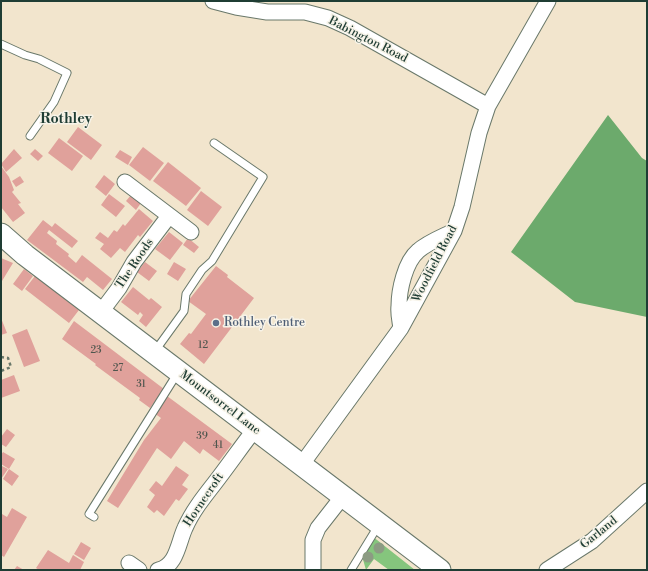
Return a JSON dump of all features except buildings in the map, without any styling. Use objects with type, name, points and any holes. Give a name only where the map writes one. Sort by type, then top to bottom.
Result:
[{"type":"street","name":"Babington Road","points":[[213,1],[236,7],[267,12],[304,12],[328,18],[350,28],[488,106]]},
{"type":"street","name":"Woodfield Road","points":[[302,464],[401,328],[454,232],[462,207],[479,133],[488,106],[548,1]]},
{"type":"street","points":[[125,182],[190,232]]},
{"type":"street","name":"The Roods","points":[[101,312],[119,288],[134,262],[170,216]]},
{"type":"street","points":[[401,328],[398,307],[405,271],[417,252],[435,240],[454,232]]},
{"type":"street","name":"Mountsorrel Lane","points":[[1,234],[25,255],[440,570]]},
{"type":"street","name":"Hornecroft","points":[[158,570],[164,569],[170,563],[178,549],[184,529],[195,509],[255,429]]},
{"type":"street","name":"Garland","points":[[547,570],[592,541],[647,491]]},
{"type":"street","points":[[314,570],[313,540],[318,528],[343,496]]},
{"type":"lane","points":[[1,44],[25,55],[39,59],[67,73],[51,106],[30,136]]},
{"type":"lane","points":[[154,353],[184,311],[186,294],[202,270],[212,262],[263,177],[214,143]]},
{"type":"lane","points":[[94,517],[89,514],[178,372]]},
{"type":"lane","points":[[351,570],[380,524]]},
{"type":"path","points":[[1,357],[8,358],[11,367],[1,370]]},
{"type":"green space","points":[[608,115],[642,158],[647,161],[647,317],[575,302],[511,252]]},
{"type":"green space","points":[[372,536],[415,570],[389,570],[374,559],[366,570],[362,556]]},
{"type":"place","name":"Rothley Centre","points":[[216,323]]},
{"type":"district","name":"Rothley","points":[[66,120]]}]
